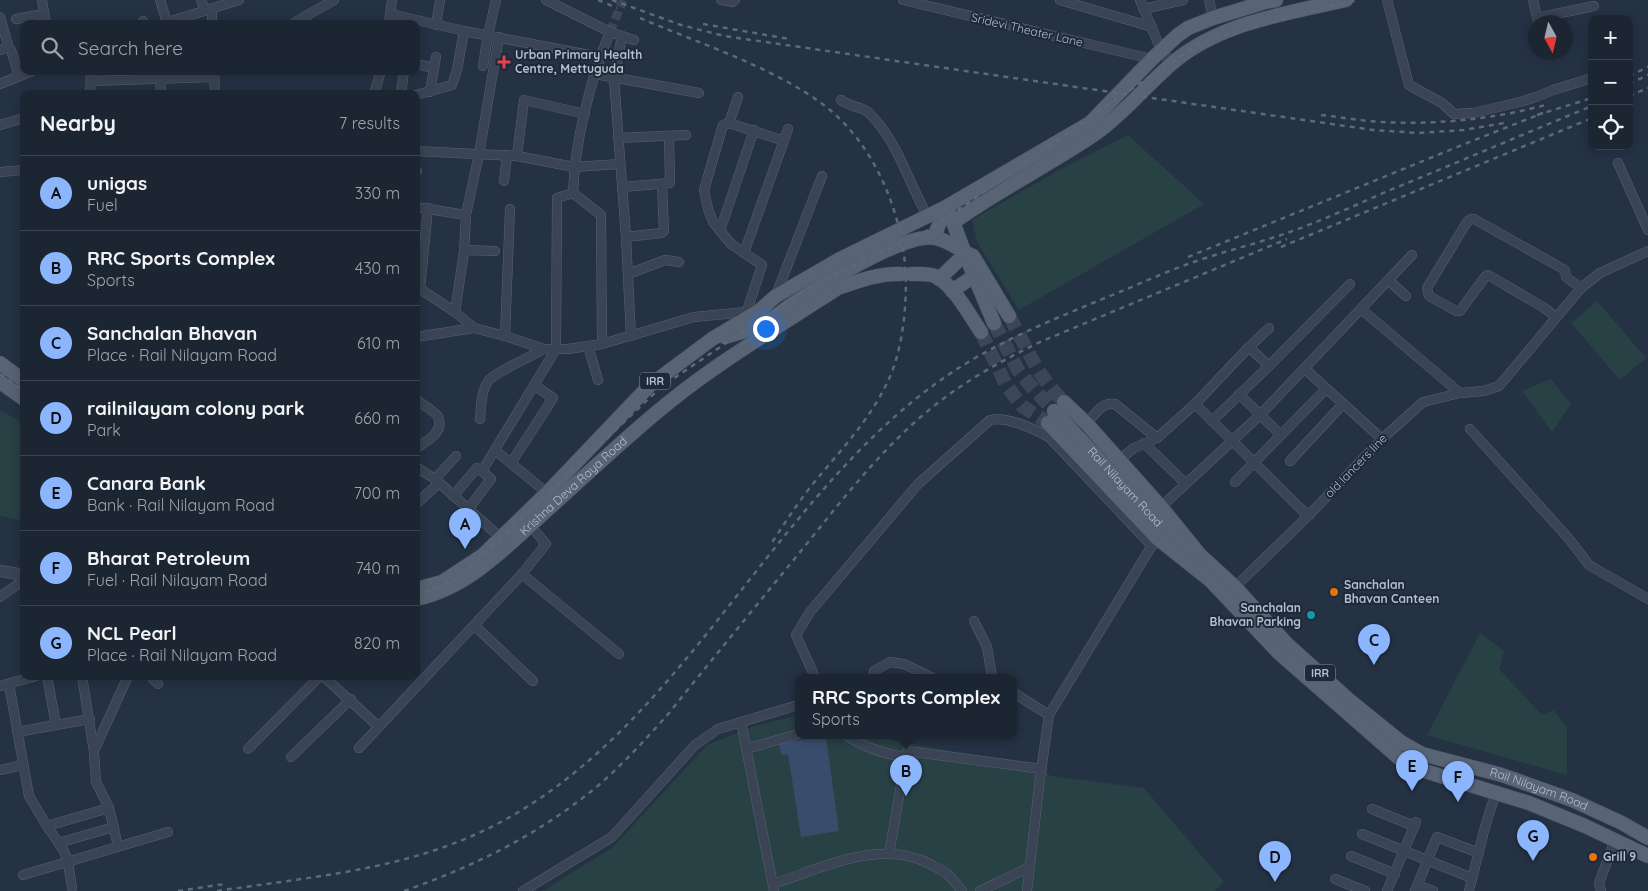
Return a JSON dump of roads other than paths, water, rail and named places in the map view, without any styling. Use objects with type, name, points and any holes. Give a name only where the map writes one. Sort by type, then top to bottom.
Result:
[{"type":"main road","points":[[954,222],[1096,133],[1172,63],[1214,36],[1291,12],[1346,0]]},
{"type":"main road","name":"Krishna Deva Raya Road","points":[[420,588],[442,582],[483,555],[547,493],[649,386],[712,339],[776,296],[840,259],[946,207],[1090,123],[1156,54],[1188,28],[1268,1]]},
{"type":"main road","points":[[946,207],[954,222],[965,254],[994,323]]},
{"type":"main road","points":[[946,207],[934,237],[949,243],[965,254],[973,256],[1010,316]]},
{"type":"main road","name":"Krishna Deva Raya Road","points":[[712,339],[741,333],[772,318],[796,301],[845,273],[911,240],[934,237]]},
{"type":"main road","points":[[965,254],[939,279],[957,296],[981,332]]},
{"type":"main road","name":"Krishna Deva Raya Road","points":[[420,598],[432,596],[468,578],[668,403],[726,361],[838,288],[861,280],[892,274],[929,275],[939,279]]},
{"type":"main road","points":[[952,291],[974,276]]},
{"type":"main road","points":[[0,363],[20,378]]},
{"type":"main road","points":[[0,382],[20,396]]},
{"type":"main road","points":[[630,406],[647,422]]},
{"type":"main road","points":[[1055,412],[1154,542],[1198,561]]},
{"type":"main road","name":"Rail Nilayam Road","points":[[1055,412],[1087,424],[1161,506],[1210,580],[1279,653],[1399,758],[1418,769],[1496,792],[1538,807],[1648,856]]},
{"type":"main road","name":"Rail Nilayam Road","points":[[1055,412],[1165,530],[1198,561],[1235,587],[1287,644],[1349,700],[1401,742],[1422,754],[1502,775],[1572,800],[1622,823],[1648,838]]},
{"type":"main road","points":[[615,422],[630,437]]},
{"type":"main road","points":[[1538,807],[1546,790]]},
{"type":"street","points":[[16,19],[45,19],[42,0]]},
{"type":"street","points":[[160,0],[164,20]]},
{"type":"street","points":[[201,0],[208,9],[211,20]]},
{"type":"street","points":[[174,20],[239,0]]},
{"type":"street","points":[[299,20],[334,0]]},
{"type":"street","points":[[390,19],[392,0]]},
{"type":"street","points":[[436,25],[440,0]]},
{"type":"street","points":[[483,66],[496,0]]},
{"type":"street","points":[[546,0],[610,32],[634,40]]},
{"type":"street","points":[[721,0],[732,2],[735,0]]},
{"type":"street","name":"Sridevi Theater Lane","points":[[903,0],[1156,54]]},
{"type":"street","points":[[1060,0],[1152,27]]},
{"type":"street","points":[[1172,63],[1156,54],[1152,27],[1142,4],[1183,0]]},
{"type":"street","points":[[1209,0],[1213,18]]},
{"type":"street","points":[[1386,0],[1410,85],[1442,103],[1454,114],[1473,114],[1520,102],[1588,79]]},
{"type":"street","points":[[1533,0],[1537,15]]},
{"type":"street","points":[[1558,15],[1594,6]]},
{"type":"street","points":[[0,17],[8,45],[0,50]]},
{"type":"street","points":[[420,23],[600,57]]},
{"type":"street","points":[[420,95],[452,85],[464,31]]},
{"type":"street","points":[[573,193],[574,167],[585,114],[600,57],[610,32]]},
{"type":"street","points":[[622,36],[614,78],[631,336]]},
{"type":"street","points":[[455,312],[466,250],[467,219],[499,37]]},
{"type":"street","points":[[0,84],[19,76],[11,50]]},
{"type":"street","points":[[430,92],[436,57]]},
{"type":"street","points":[[420,65],[434,68]]},
{"type":"street","points":[[595,74],[699,93]]},
{"type":"street","points":[[90,90],[91,76],[126,75]]},
{"type":"street","points":[[160,75],[161,90]]},
{"type":"street","points":[[214,75],[215,90]]},
{"type":"street","points":[[375,90],[381,75]]},
{"type":"street","points":[[402,90],[403,75]]},
{"type":"street","points":[[729,123],[738,97]]},
{"type":"street","points":[[504,181],[512,156],[524,100],[585,114]]},
{"type":"street","points":[[841,100],[847,105],[867,111],[880,125],[899,156],[927,216]]},
{"type":"street","points":[[0,125],[20,119]]},
{"type":"street","points":[[420,336],[474,328],[544,349],[556,349],[602,344],[694,317],[753,311],[762,265],[731,244],[713,222],[704,190],[723,125],[729,123],[784,141]]},
{"type":"street","points":[[744,253],[788,129]]},
{"type":"street","points":[[720,231],[754,130]]},
{"type":"street","points":[[618,138],[686,135]]},
{"type":"street","points":[[622,187],[668,184],[670,181],[669,136]]},
{"type":"street","points":[[420,151],[512,156],[574,167],[620,164]]},
{"type":"street","points":[[1618,163],[1648,230]]},
{"type":"street","points":[[0,172],[20,170]]},
{"type":"street","points":[[776,296],[822,176]]},
{"type":"street","points":[[626,238],[664,231],[662,185]]},
{"type":"street","points":[[573,193],[601,215],[602,344]]},
{"type":"street","points":[[482,471],[556,349],[557,198],[573,193]]},
{"type":"street","points":[[420,207],[467,219]]},
{"type":"street","points":[[420,247],[428,208]]},
{"type":"street","points":[[505,336],[510,208]]},
{"type":"street","points":[[1581,288],[1566,277],[1565,270],[1471,219],[1467,222],[1427,288],[1429,296],[1456,311],[1460,311],[1488,275],[1543,307],[1556,317],[1581,288],[1600,273],[1648,251]]},
{"type":"street","points":[[466,250],[495,251]]},
{"type":"street","points":[[1161,506],[1233,442],[1260,415],[1412,255]]},
{"type":"street","points":[[628,274],[665,260],[679,262]]},
{"type":"street","points":[[1388,280],[1406,296]]},
{"type":"street","points":[[1212,421],[1270,366],[1350,284]]},
{"type":"street","points":[[420,290],[455,312],[474,328]]},
{"type":"street","points":[[1361,309],[1460,393]]},
{"type":"street","name":"old lancers line","points":[[1235,587],[1308,516],[1382,439],[1424,402],[1460,393],[1484,391],[1499,386],[1556,317]]},
{"type":"street","points":[[1119,460],[1134,448],[1157,438],[1195,404],[1269,328]]},
{"type":"street","points":[[588,346],[598,380]]},
{"type":"street","points":[[1249,347],[1270,366]]},
{"type":"street","points":[[480,419],[482,398],[488,381],[497,374],[544,349]]},
{"type":"street","points":[[1305,368],[1382,439]]},
{"type":"street","points":[[511,463],[553,398],[534,386]]},
{"type":"street","points":[[1235,482],[1326,389]]},
{"type":"street","points":[[1239,394],[1281,435]]},
{"type":"street","points":[[420,402],[438,417],[439,422],[434,436],[420,445]]},
{"type":"street","points":[[1087,424],[1102,405],[1115,404],[1157,438]]},
{"type":"street","points":[[1195,404],[1308,516]]},
{"type":"street","points":[[1290,461],[1343,404]]},
{"type":"street","points":[[814,674],[796,635],[810,612],[918,484],[990,420],[1003,419],[1049,437],[1154,542],[1050,715],[1027,891]]},
{"type":"street","points":[[1470,429],[1570,540],[1589,565],[1648,599]]},
{"type":"street","points":[[1144,443],[1186,484]]},
{"type":"street","points":[[495,450],[547,493]]},
{"type":"street","points":[[420,500],[456,456]]},
{"type":"street","points":[[453,496],[477,468],[482,471],[491,479],[469,508]]},
{"type":"street","points":[[420,470],[437,481],[469,508],[500,538]]},
{"type":"street","points":[[359,748],[522,574],[546,544],[530,525]]},
{"type":"street","points":[[0,571],[20,574]]},
{"type":"street","points":[[522,574],[619,654]]},
{"type":"street","points":[[0,597],[20,583]]},
{"type":"street","points":[[974,620],[988,647],[992,674]]},
{"type":"street","points":[[474,625],[534,681]]},
{"type":"street","points":[[874,674],[874,671],[890,662],[904,664],[925,674]]},
{"type":"street","points":[[22,680],[5,685],[17,732],[29,796],[64,851],[68,862],[72,888]]},
{"type":"street","points":[[48,680],[56,725]]},
{"type":"street","points":[[83,680],[90,719],[96,782],[109,808],[118,846]]},
{"type":"street","points":[[94,752],[126,680]]},
{"type":"street","points":[[154,680],[158,684]]},
{"type":"street","points":[[248,749],[318,680]]},
{"type":"street","points":[[327,680],[378,726]]},
{"type":"street","points":[[1017,695],[1050,715]]},
{"type":"street","points":[[291,757],[350,699]]},
{"type":"street","points":[[523,891],[612,837],[695,745],[718,729],[795,706]]},
{"type":"street","points":[[17,732],[90,719]]},
{"type":"street","points":[[741,722],[774,888],[852,858],[889,854],[908,855],[922,860],[946,873],[962,891]]},
{"type":"street","points":[[746,749],[795,735]]},
{"type":"street","points":[[852,739],[882,754],[906,757]]},
{"type":"street","points":[[889,854],[907,751],[1042,769]]},
{"type":"street","points":[[0,770],[23,765]]},
{"type":"street","points":[[1469,891],[1496,792]]},
{"type":"street","points":[[47,826],[109,808]]},
{"type":"street","points":[[1372,809],[1415,824],[1388,891]]},
{"type":"street","points":[[58,842],[114,827]]},
{"type":"street","points":[[23,875],[168,832]]},
{"type":"street","points":[[1362,834],[1472,878]]},
{"type":"street","points":[[1433,891],[1416,888],[1437,837],[1479,853]]},
{"type":"street","points":[[1601,891],[1598,883],[1615,840]]},
{"type":"street","points":[[1351,856],[1395,874]]},
{"type":"street","points":[[980,891],[1030,867]]},
{"type":"street","points":[[1335,879],[1361,890]]},
{"type":"water","points":[[826,739],[839,831],[801,837],[788,754],[781,755],[779,743]]},
{"type":"tunnel","points":[[610,32],[623,0]]},
{"type":"tunnel","points":[[1009,316],[1039,372],[1064,402]]},
{"type":"tunnel","points":[[994,323],[1018,370],[1054,411]]},
{"type":"tunnel","points":[[981,332],[1006,385],[1022,406],[1048,423]]},
{"type":"railway","points":[[598,0],[617,8]]},
{"type":"railway","points":[[612,0],[681,25],[724,36],[1373,130],[1418,133],[1464,130],[1504,123]]},
{"type":"railway","points":[[420,592],[428,592],[461,576],[661,387],[812,285],[931,229],[1109,104],[1202,42],[1358,0]]},
{"type":"railway","points":[[640,18],[764,70],[810,95],[830,110],[845,124],[870,157],[889,195],[901,235],[906,286],[904,320],[898,353],[888,381],[863,422],[806,492],[771,544]]},
{"type":"railway","points":[[703,24],[789,39]]},
{"type":"railway","points":[[1633,74],[1648,67]]},
{"type":"railway","points":[[1633,82],[1648,75]]},
{"type":"railway","points":[[1633,94],[1648,88]]},
{"type":"railway","points":[[1537,115],[1588,99]]},
{"type":"railway","points":[[1321,115],[1382,122],[1445,122],[1508,114],[1549,104]]},
{"type":"railway","points":[[217,891],[347,872],[411,858],[472,836],[545,795],[609,743],[666,682],[828,484],[886,424],[969,361],[1065,314],[1167,272],[1303,227],[1588,108]]},
{"type":"railway","points":[[1188,257],[1543,113]]},
{"type":"railway","points":[[1281,247],[1588,120]]},
{"type":"railway","points":[[404,891],[456,871],[531,833],[578,802],[609,776],[636,750],[669,713],[868,470],[902,434],[951,393],[988,369],[1040,342],[1287,239]]},
{"type":"railway","points":[[0,374],[20,388]]},
{"type":"railway","points":[[178,891],[225,884]]},
{"type":"place","name":"Urban Primary Health Centre, Mettuguda","points":[[504,62]]},
{"type":"place","name":"unigas","points":[[465,549]]},
{"type":"place","name":"Sanchalan Bhavan Canteen","points":[[1334,592]]},
{"type":"place","name":"Sanchalan Bhavan Parking","points":[[1311,615]]},
{"type":"place","name":"Sanchalan Bhavan","points":[[1374,665]]},
{"type":"place","name":"Canara Bank","points":[[1412,791]]},
{"type":"place","name":"RRC Sports Complex","points":[[906,796]]},
{"type":"place","name":"Bharat Petroleum","points":[[1458,802]]},
{"type":"place","name":"Grill 9","points":[[1593,857]]},
{"type":"place","name":"NCL Pearl","points":[[1533,861]]},
{"type":"place","name":"railnilayam colony park","points":[[1275,882]]}]
